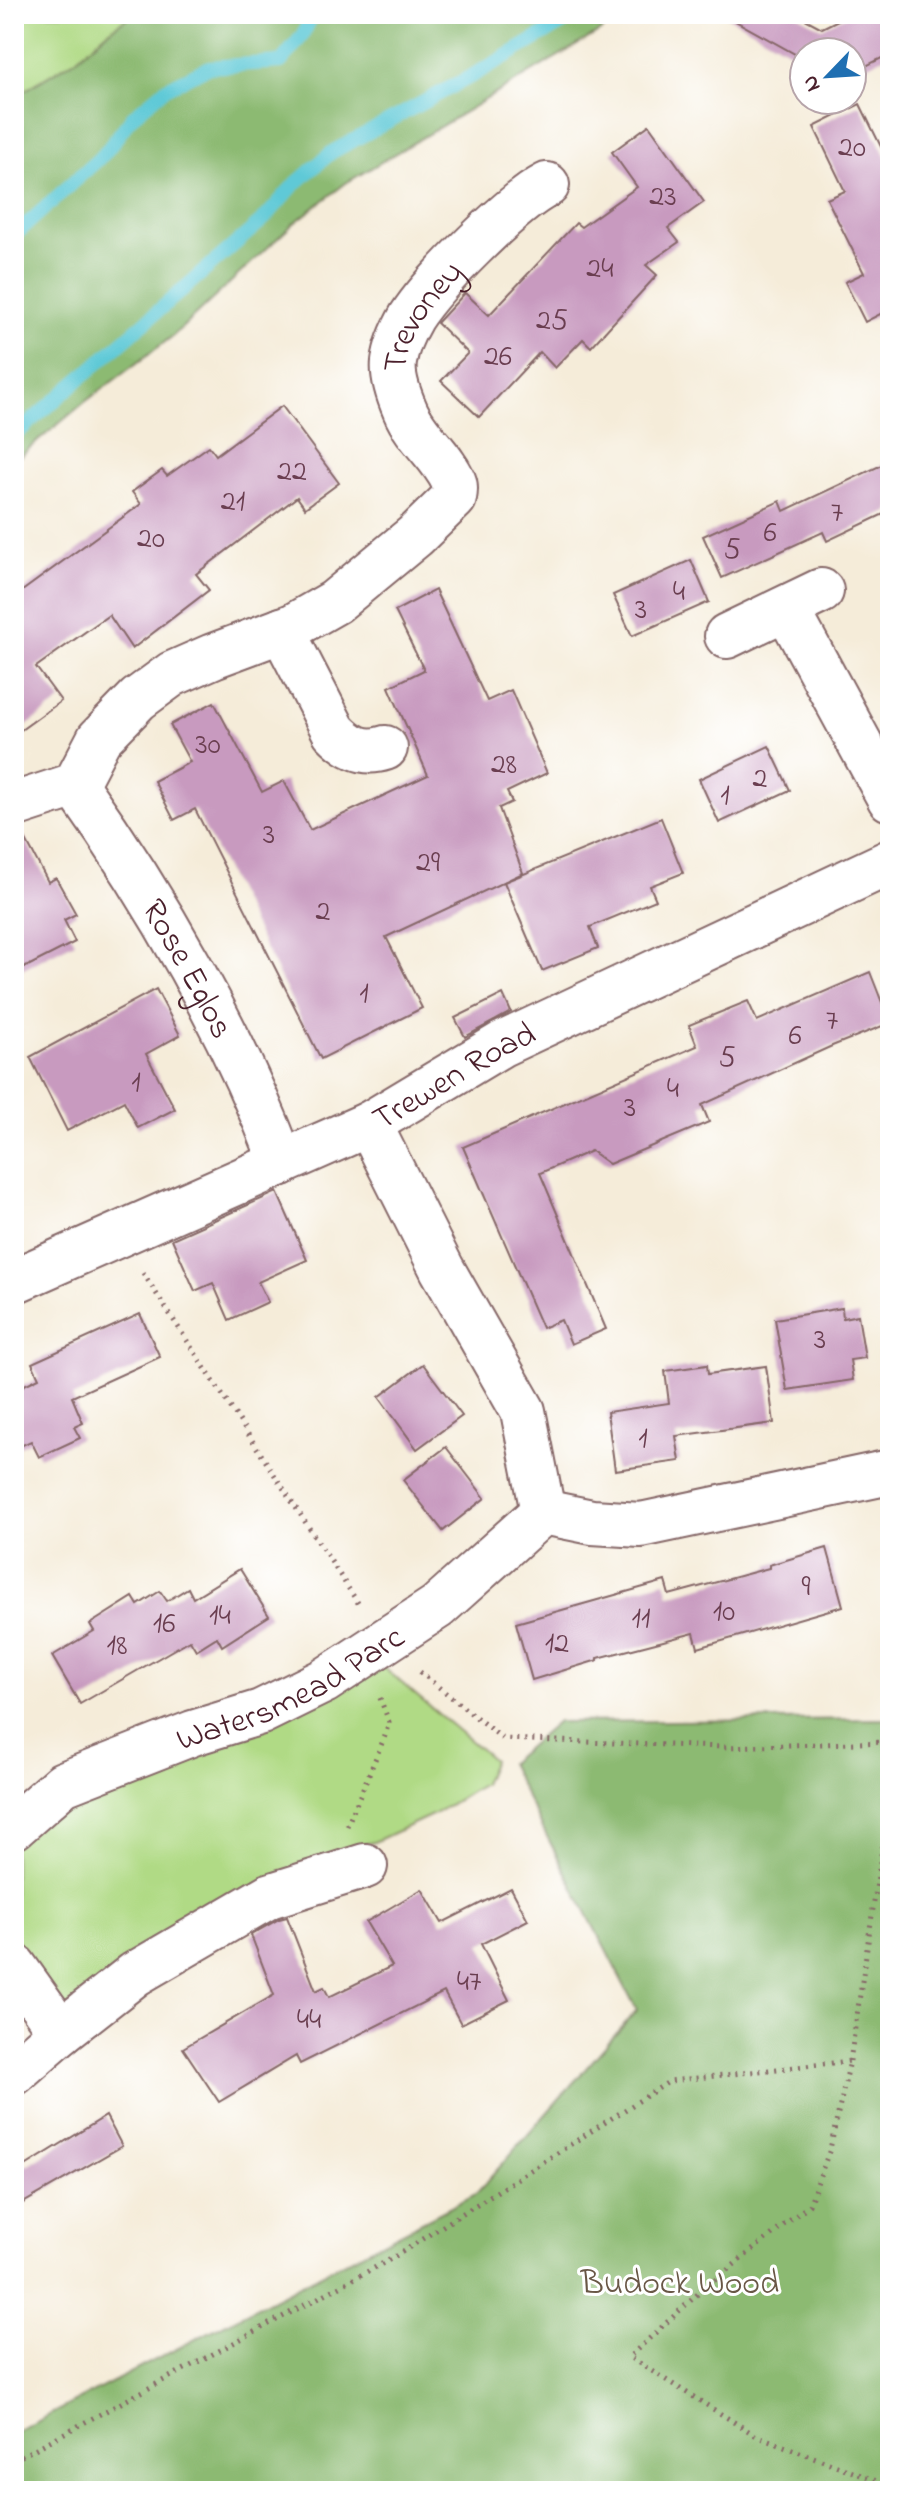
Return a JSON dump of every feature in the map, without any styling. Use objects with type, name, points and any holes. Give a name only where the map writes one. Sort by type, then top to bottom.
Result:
[{"type":"street","name":"Trevoney","points":[[75,785],[99,739],[138,699],[172,674],[282,630],[335,602],[415,536],[454,498],[455,482],[414,428],[397,388],[393,365],[400,338],[413,315],[448,274],[513,210],[547,185]]},
{"type":"street","points":[[727,636],[804,600],[890,799]]},
{"type":"street","points":[[282,630],[334,731],[346,744],[360,750],[374,752],[385,748]]},
{"type":"street","points":[[14,805],[75,785]]},
{"type":"street","name":"Rose Eglos","points":[[75,785],[135,874],[190,971],[248,1081],[282,1163]]},
{"type":"street","name":"Trewen Road","points":[[14,1281],[369,1124],[502,1044],[890,862]]},
{"type":"street","points":[[369,1124],[442,1269],[523,1411],[543,1512],[592,1522],[641,1525],[890,1472]]},
{"type":"street","name":"Watersmead Parc","points":[[14,1827],[63,1784],[193,1733],[261,1712],[324,1681],[437,1607],[543,1512]]},
{"type":"street","points":[[14,2073],[135,1974],[269,1896],[352,1870]]},
{"type":"street","points":[[14,1966],[61,2032]]},
{"type":"path","points":[[352,1663],[385,1706],[389,1722],[336,1850],[352,1870]]},
{"type":"path","points":[[890,1796],[850,2061],[830,2149],[809,2205],[700,2292],[629,2357],[755,2435],[890,2486]]},
{"type":"path","points":[[14,2460],[391,2259],[670,2081],[850,2061]]},
{"type":"green space","points":[[14,14],[133,14],[75,60],[14,97]]},
{"type":"green space","points":[[133,14],[629,14],[346,183],[293,224],[173,336],[85,402],[14,461],[14,97],[75,60]]},
{"type":"green space","points":[[372,1658],[493,1760],[483,1784],[434,1814],[374,1842],[356,1846],[70,2013],[14,1952],[14,1836],[28,1821]]},
{"type":"green space","name":"Budock Wood","points":[[890,1719],[890,2491],[14,2491],[14,2433],[476,2194],[637,2010],[509,1763],[557,1722]]},
{"type":"building","points":[[723,14],[796,14],[822,28],[850,14],[890,14],[890,54],[868,65],[868,36],[788,36],[788,50]]},
{"type":"building","points":[[836,116],[866,116],[890,165],[890,324],[884,312],[865,322],[845,282],[864,273],[827,199],[845,191],[814,127]]},
{"type":"building","points":[[649,125],[704,202],[668,228],[679,242],[646,265],[657,275],[591,347],[583,339],[555,368],[540,352],[479,417],[441,381],[468,353],[437,323],[465,293],[489,315],[576,223],[581,227],[637,187],[612,152]]},
{"type":"building","points":[[282,406],[339,483],[305,508],[297,497],[196,574],[209,590],[132,649],[109,615],[36,667],[61,701],[14,735],[14,597],[141,504],[132,492],[162,470],[167,476],[209,446],[216,455]]},
{"type":"building","points":[[890,461],[890,511],[827,541],[823,532],[722,578],[703,536],[780,501],[784,511]]},
{"type":"building","points":[[691,560],[709,602],[632,636],[613,595]]},
{"type":"building","points":[[435,590],[487,701],[511,690],[547,773],[507,792],[512,802],[499,808],[523,873],[386,937],[422,1008],[321,1059],[195,809],[174,820],[154,781],[190,762],[170,725],[214,702],[262,792],[284,781],[310,830],[428,775],[389,687],[424,670],[395,611]]},
{"type":"building","points":[[769,746],[790,790],[719,823],[699,779]]},
{"type":"building","points":[[661,818],[683,873],[650,886],[656,900],[590,927],[598,948],[542,971],[504,882]]},
{"type":"building","points":[[14,829],[20,829],[48,882],[56,878],[76,914],[64,920],[75,942],[14,973]]},
{"type":"building","points":[[870,972],[890,1023],[702,1105],[709,1122],[609,1164],[591,1151],[540,1173],[606,1329],[571,1344],[561,1320],[542,1328],[463,1147],[697,1046],[689,1025],[748,1001],[757,1021]]},
{"type":"building","points":[[156,989],[180,1035],[146,1054],[175,1109],[138,1128],[124,1101],[67,1131],[30,1057]]},
{"type":"building","points":[[503,994],[511,1012],[465,1037],[455,1018]]},
{"type":"building","points":[[277,1192],[307,1260],[258,1282],[268,1302],[229,1320],[213,1283],[195,1291],[172,1239]]},
{"type":"building","points":[[842,1308],[843,1318],[858,1315],[865,1358],[850,1360],[853,1380],[787,1390],[775,1319]]},
{"type":"building","points":[[140,1314],[160,1357],[72,1397],[83,1423],[74,1427],[80,1438],[39,1457],[31,1441],[14,1449],[14,1390],[39,1378],[32,1363]]},
{"type":"building","points":[[423,1364],[462,1416],[417,1449],[379,1397]]},
{"type":"building","points":[[707,1365],[708,1374],[766,1366],[774,1423],[676,1436],[680,1461],[615,1470],[607,1412],[669,1403],[665,1371]]},
{"type":"building","points":[[446,1447],[485,1498],[443,1531],[403,1480]]},
{"type":"building","points":[[827,1548],[843,1606],[698,1648],[694,1633],[598,1658],[532,1680],[516,1623],[665,1581],[669,1595],[769,1568],[769,1565]]},
{"type":"building","points":[[240,1569],[269,1616],[222,1646],[217,1637],[196,1650],[190,1640],[80,1704],[52,1656],[94,1631],[90,1624],[133,1597],[138,1605],[160,1591],[167,1601],[188,1588],[193,1598]]},
{"type":"building","points":[[511,1888],[528,1920],[481,1944],[509,2000],[461,2024],[444,1992],[300,2064],[296,2056],[219,2102],[183,2048],[274,1995],[251,1935],[279,1919],[287,1917],[316,1991],[324,1987],[329,1997],[392,1966],[366,1922],[422,1889],[442,1923]]},
{"type":"building","points":[[106,2116],[122,2146],[16,2207],[14,2173]]},
{"type":"waterway","points":[[14,236],[104,154],[133,116],[166,88],[209,67],[281,62],[302,36],[313,14]]},
{"type":"waterway","points":[[14,436],[264,219],[294,185],[332,152],[579,14]]}]
